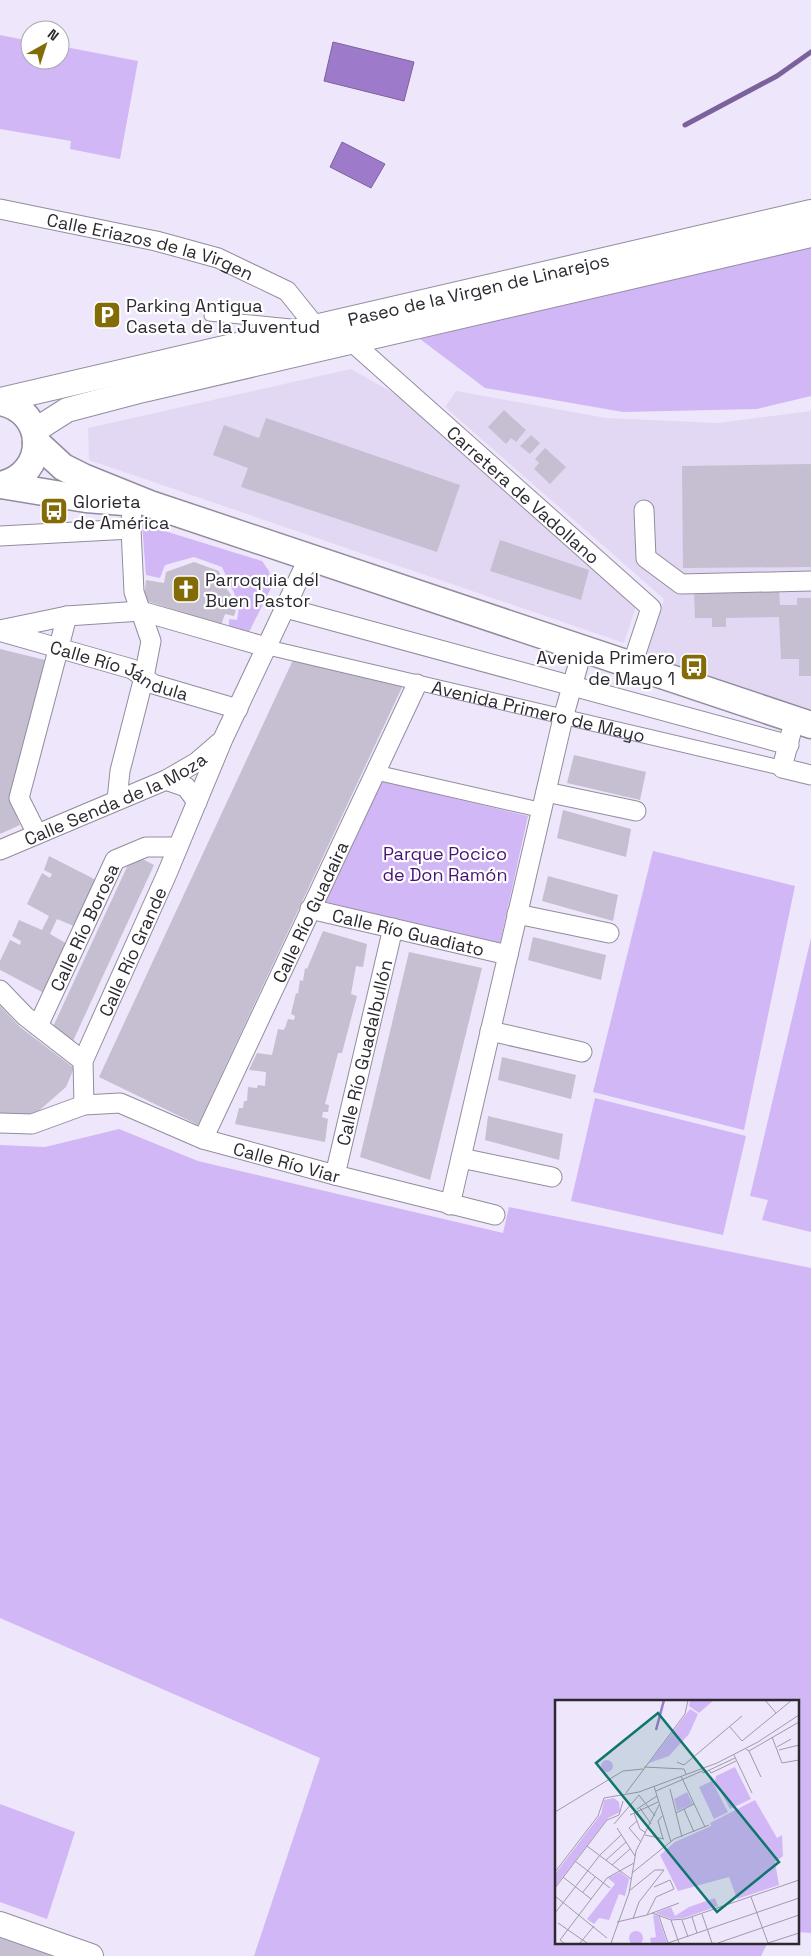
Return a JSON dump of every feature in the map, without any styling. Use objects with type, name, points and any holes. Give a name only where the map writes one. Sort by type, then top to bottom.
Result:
[{"type":"main road","points":[[0,401],[19,410],[31,423],[35,437],[32,462],[27,470],[20,477],[1,485]]},
{"type":"main road","points":[[35,437],[63,467],[141,503],[309,557],[803,723]]},
{"type":"main road","points":[[1,485],[86,499],[141,503]]},
{"type":"street","name":"Calle Eriazos de la Virgen","points":[[0,209],[156,241],[218,258],[287,291],[316,327],[341,344]]},
{"type":"street","name":"Paseo de la Virgen de Linarejos","points":[[0,401],[811,212]]},
{"type":"street","name":"Paseo de la Virgen de Linarejos","points":[[35,437],[67,410],[341,344],[811,235]]},
{"type":"street","name":"Carretera de Vadollano","points":[[341,344],[651,608],[632,665]]},
{"type":"street","points":[[117,800],[120,771],[144,677],[150,641],[134,592],[131,529],[141,503]]},
{"type":"street","points":[[644,510],[646,558],[681,584],[811,581]]},
{"type":"street","points":[[0,536],[131,529]]},
{"type":"street","name":"Calle Río Grande","points":[[84,1105],[83,1060],[178,847],[223,739],[309,557]]},
{"type":"street","name":"Avenida Primero de Mayo","points":[[286,608],[572,684],[789,745]]},
{"type":"street","points":[[0,631],[67,616],[141,611],[266,647]]},
{"type":"street","points":[[37,834],[19,798],[67,616]]},
{"type":"street","name":"Calle Río Jándula","points":[[0,631],[132,669],[154,684],[238,709]]},
{"type":"street","name":"Avenida Primero de Mayo","points":[[266,647],[811,775]]},
{"type":"street","points":[[450,1205],[563,718],[582,648]]},
{"type":"street","name":"Calle Río Guadaira","points":[[203,1138],[417,684]]},
{"type":"street","points":[[782,768],[789,745],[803,723]]},
{"type":"street","name":"Calle Senda de la Moza","points":[[0,850],[166,780],[197,762],[223,739]]},
{"type":"street","points":[[374,772],[544,801],[636,811]]},
{"type":"street","points":[[166,780],[186,787],[197,802]]},
{"type":"street","name":"Calle Río Borosa","points":[[38,1026],[115,860],[146,847],[178,847]]},
{"type":"street","name":"Calle Río Guadiato","points":[[310,909],[508,955]]},
{"type":"street","points":[[518,914],[609,933]]},
{"type":"street","name":"Calle Río Guadalbullón","points":[[335,1175],[393,928]]},
{"type":"street","points":[[0,990],[25,1016],[83,1060]]},
{"type":"street","points":[[490,1031],[582,1052]]},
{"type":"street","name":"Calle Río Viar","points":[[0,1123],[32,1124],[84,1105],[120,1103],[203,1138],[335,1175],[495,1215]]},
{"type":"street","points":[[461,1158],[552,1177]]},
{"type":"street","points":[[0,1924],[91,1956]]},
{"type":"lane","points":[[209,316],[316,327]]},
{"type":"shaded area","points":[[333,42],[414,62],[404,101],[324,81]]},
{"type":"shaded area","points":[[342,142],[385,164],[371,188],[330,167]]},
{"type":"shaded area","points":[[351,369],[411,403],[636,607],[624,643],[89,460],[88,428]]},
{"type":"shaded area","points":[[456,391],[606,418],[718,423],[811,411],[811,714],[697,678],[646,653],[664,599],[445,407]]},
{"type":"green space","points":[[0,35],[20,39],[20,70],[70,70],[70,48],[138,61],[120,159],[70,149],[71,141],[0,129]]},
{"type":"green space","points":[[811,243],[811,396],[757,409],[623,412],[485,388],[420,339]]},
{"type":"green space","points":[[142,524],[262,561],[269,571],[272,586],[249,632],[229,626],[229,619],[237,620],[239,608],[232,604],[235,595],[222,567],[194,557],[165,565],[160,578],[146,575]]},
{"type":"green space","name":"Parque Pocico de Don Ramón","points":[[382,781],[528,816],[500,943],[325,902]]},
{"type":"green space","points":[[653,851],[795,886],[744,1130],[593,1092]]},
{"type":"green space","points":[[811,938],[811,1232],[762,1220],[768,1200],[750,1196]]},
{"type":"green space","points":[[595,1098],[746,1136],[723,1235],[571,1201]]},
{"type":"green space","points":[[119,1129],[198,1161],[503,1233],[509,1207],[811,1268],[811,1933],[798,1932],[798,1700],[555,1700],[555,1944],[767,1944],[761,1956],[254,1956],[320,1758],[0,1618],[0,1145],[45,1147]]},
{"type":"green space","points":[[0,1804],[75,1832],[47,1919],[0,1902]]},
{"type":"building","points":[[504,410],[526,430],[516,442],[511,438],[506,444],[488,427]]},
{"type":"building","points":[[266,418],[460,485],[437,552],[241,487],[248,468],[213,455],[224,425],[259,438]]},
{"type":"building","points":[[531,435],[540,443],[530,454],[520,446]]},
{"type":"building","points":[[545,448],[566,467],[550,484],[534,469],[539,463],[535,459]]},
{"type":"building","points":[[811,464],[811,567],[683,568],[682,466]]},
{"type":"building","points":[[500,540],[589,570],[581,600],[490,571]]},
{"type":"building","name":"Parroquia del Buen Pastor","points":[[194,562],[219,571],[223,583],[231,595],[225,606],[236,610],[234,616],[225,614],[221,625],[144,600],[146,580],[164,583],[166,572]]},
{"type":"building","points":[[779,591],[780,605],[797,605],[797,598],[811,598],[811,676],[799,676],[799,659],[781,659],[779,617],[726,618],[726,627],[712,627],[712,618],[695,618],[694,593]]},
{"type":"building","points":[[0,649],[45,660],[10,800],[20,825],[0,834]]},
{"type":"building","points":[[293,660],[403,685],[198,1125],[99,1077]]},
{"type":"building","points":[[574,755],[646,772],[640,800],[567,783]]},
{"type":"building","points":[[563,810],[631,829],[626,857],[557,838]]},
{"type":"building","points":[[133,854],[154,865],[73,1041],[51,1031]]},
{"type":"building","points":[[49,856],[98,881],[76,927],[57,919],[50,934],[69,945],[46,994],[0,970],[0,961],[10,940],[20,945],[21,941],[12,936],[19,920],[42,930],[49,916],[27,904],[42,873],[50,878],[52,874],[44,870]]},
{"type":"building","points":[[548,876],[618,895],[613,921],[542,901]]},
{"type":"building","points":[[323,931],[367,944],[363,967],[356,966],[351,994],[357,996],[342,1053],[338,1053],[325,1104],[329,1105],[328,1112],[323,1112],[322,1117],[328,1119],[325,1142],[235,1124],[239,1108],[243,1108],[244,1101],[247,1101],[248,1087],[257,1088],[258,1085],[265,1086],[266,1072],[249,1070],[257,1053],[272,1055],[278,1029],[283,1030],[285,1028],[288,1019],[294,1020],[295,1016],[291,1014],[296,993],[298,994],[300,980],[303,981],[305,968],[307,969]]},
{"type":"building","points":[[533,937],[606,955],[601,980],[528,960]]},
{"type":"building","points":[[409,952],[482,968],[430,1180],[360,1157]]},
{"type":"building","points":[[0,1006],[20,1027],[74,1068],[66,1087],[34,1115],[0,1114]]},
{"type":"building","points":[[502,1057],[576,1075],[571,1099],[498,1080]]},
{"type":"building","points":[[488,1116],[563,1134],[559,1160],[485,1140]]},
{"type":"building","points":[[0,1936],[55,1956],[0,1956]]},
{"type":"waterway","points":[[685,125],[777,76],[811,52]]},
{"type":"place","name":"Parking Antigua Caseta de la Juventud","points":[[107,315]]},
{"type":"place","name":"Glorieta de América","points":[[54,511]]},
{"type":"place","name":"Parroquia del Buen Pastor","points":[[186,589]]},
{"type":"place","name":"Avenida Primero de Mayo 1","points":[[694,667]]}]
